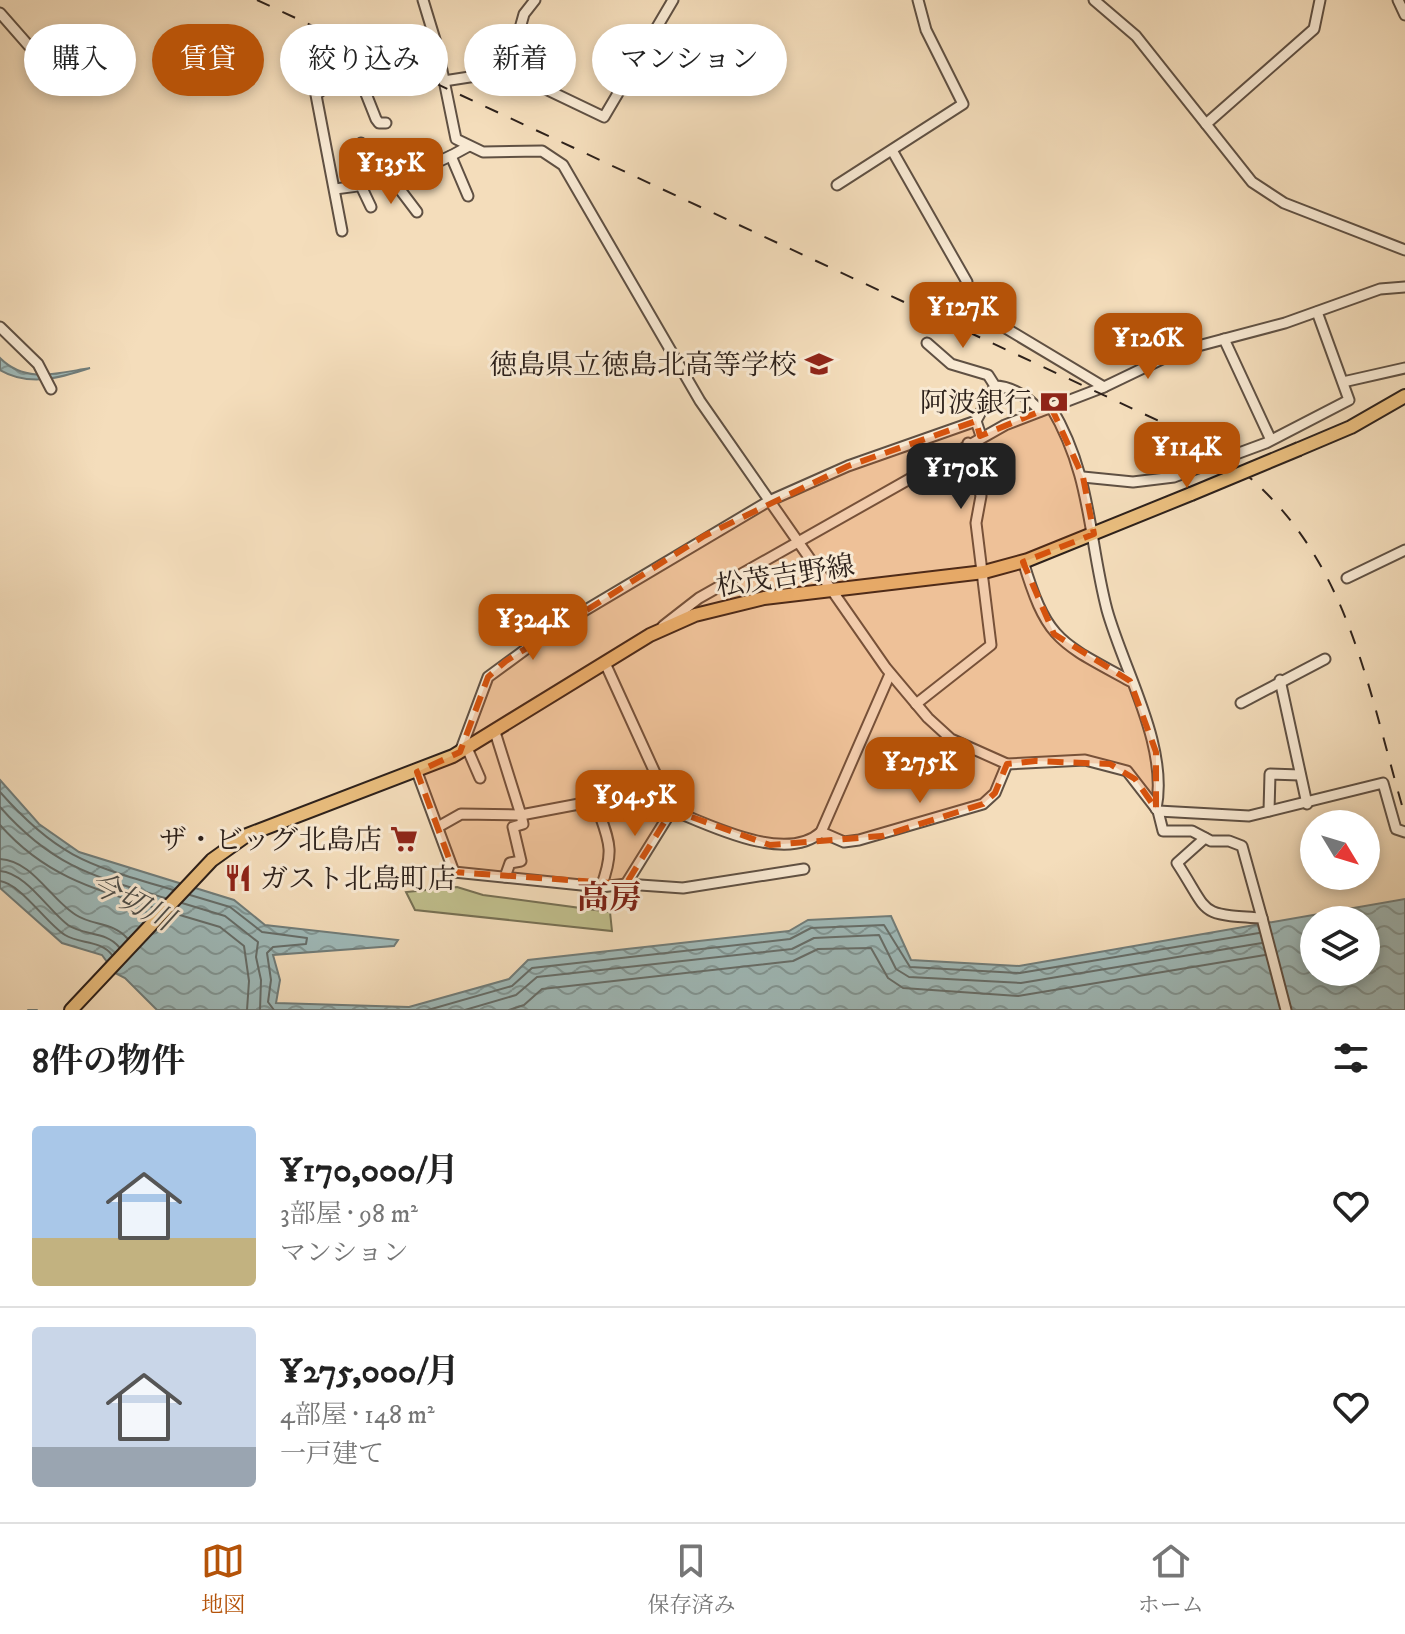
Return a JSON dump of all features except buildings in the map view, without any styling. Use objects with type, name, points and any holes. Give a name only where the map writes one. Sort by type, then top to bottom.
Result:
[{"type":"main road","name":"松茂吉野線","points":[[71,1010],[212,860],[247,835],[417,772],[464,750],[650,635],[695,615],[764,598],[984,572],[1023,561],[1351,427],[1405,396]]},
{"type":"street","points":[[423,0],[429,24]]},
{"type":"street","points":[[521,24],[524,14],[535,0]]},
{"type":"street","points":[[560,96],[604,117],[673,0]]},
{"type":"street","points":[[837,185],[893,152],[963,104],[926,30],[918,0]]},
{"type":"street","points":[[1094,0],[1136,36],[1226,145],[1252,182],[1266,193],[1405,250]]},
{"type":"street","points":[[1206,124],[1314,29],[1320,13],[1320,0]]},
{"type":"street","points":[[1398,0],[1405,15]]},
{"type":"street","points":[[0,13],[24,40]]},
{"type":"street","points":[[316,96],[342,231]]},
{"type":"street","points":[[367,96],[376,119],[379,123],[386,123]]},
{"type":"street","points":[[446,96],[456,139],[483,152],[542,151],[563,165],[700,401],[830,590],[890,674],[916,704],[951,739],[1007,764],[1085,760],[1110,764],[1135,779],[1157,810]]},
{"type":"street","points":[[361,143],[350,154],[380,183]]},
{"type":"street","points":[[335,189],[380,183],[426,169],[469,146]]},
{"type":"street","points":[[893,152],[967,282],[964,295],[967,305],[1104,387]]},
{"type":"street","points":[[451,156],[468,196]]},
{"type":"street","points":[[392,179],[417,212]]},
{"type":"street","points":[[361,186],[371,207]]},
{"type":"street","points":[[650,635],[699,598],[981,436],[1104,387],[1179,351],[1317,312],[1380,289],[1405,287]]},
{"type":"street","points":[[1083,477],[1133,482],[1174,477],[1215,464],[1349,400],[1317,312]]},
{"type":"street","points":[[0,327],[38,364],[51,389]]},
{"type":"street","points":[[1224,339],[1270,438]]},
{"type":"street","points":[[927,343],[951,364],[988,375],[995,386]]},
{"type":"street","points":[[1343,382],[1405,368]]},
{"type":"street","points":[[995,386],[1002,386],[1030,399],[1040,411]]},
{"type":"street","points":[[480,778],[464,750],[488,677],[506,661],[632,579],[769,501],[848,466],[976,421],[995,386]]},
{"type":"street","points":[[1051,407],[1083,477],[1094,534],[1095,561],[1130,681],[1156,752],[1157,810],[1163,831],[1192,831],[1205,838],[1242,846],[1286,1010]]},
{"type":"street","points":[[976,421],[981,436]]},
{"type":"street","points":[[916,704],[991,645],[976,523],[981,496],[968,443]]},
{"type":"street","points":[[1347,578],[1405,550]]},
{"type":"street","points":[[1023,561],[1039,609],[1054,634],[1079,653],[1130,681]]},
{"type":"street","points":[[1241,703],[1325,659]]},
{"type":"street","points":[[605,663],[672,810],[770,845],[815,838],[821,832],[890,674]]},
{"type":"street","points":[[1280,680],[1307,804]]},
{"type":"street","points":[[495,732],[523,824],[513,827],[521,861],[510,863],[505,877]]},
{"type":"street","points":[[821,832],[844,842],[859,840],[983,804],[995,793],[1007,764]]},
{"type":"street","points":[[417,772],[454,872],[601,887],[626,884],[683,888],[804,869]]},
{"type":"street","points":[[1269,811],[1270,774],[1300,775]]},
{"type":"street","points":[[1157,810],[1249,816],[1383,783],[1396,829],[1405,832]]},
{"type":"street","points":[[438,827],[461,814],[521,815],[595,801],[612,859],[601,887]]},
{"type":"street","points":[[626,884],[672,810]]},
{"type":"street","points":[[1205,838],[1177,863],[1199,903],[1215,915],[1263,920]]},
{"type":"highlighted area","points":[[1051,407],[1083,477],[1094,534],[1023,562],[1054,634],[1130,681],[1156,752],[1156,809],[1135,779],[1110,764],[1035,761],[1007,764],[995,793],[983,804],[882,836],[770,845],[672,810],[626,884],[454,872],[417,772],[460,752],[488,677],[506,661],[704,536],[848,466],[976,421],[980,436]]},
{"type":"shaded area","points":[[457,887],[483,895],[610,912],[612,931],[415,910],[406,892]]},
{"type":"water","points":[[0,358],[10,366],[31,374],[90,368],[56,378],[22,378],[0,370]]},
{"type":"water","name":"今切川","points":[[0,780],[39,824],[79,852],[234,900],[265,925],[398,940],[394,946],[273,955],[280,980],[276,1003],[409,1007],[509,979],[528,960],[789,931],[808,920],[891,916],[911,960],[1019,966],[1300,917],[1300,986],[1380,986],[1380,906],[1365,906],[1405,899],[1405,1010],[157,1010],[125,978],[115,973],[102,955],[62,943],[0,888]]},
{"type":"waterway","points":[[28,1010],[37,1010]]},
{"type":"railway","points":[[257,0],[1189,435],[1241,470],[1281,509],[1313,553],[1338,600],[1374,703],[1405,816]]},
{"type":"place","name":"徳島県立徳島北高等学校","points":[[819,364]]},
{"type":"place","name":"阿波銀行","points":[[1054,402]]},
{"type":"place","name":"ザ・ビッグ北島店","points":[[404,839]]},
{"type":"place","name":"ガスト北島町店","points":[[238,878]]},
{"type":"district","name":"高房","points":[[609,897]]}]
